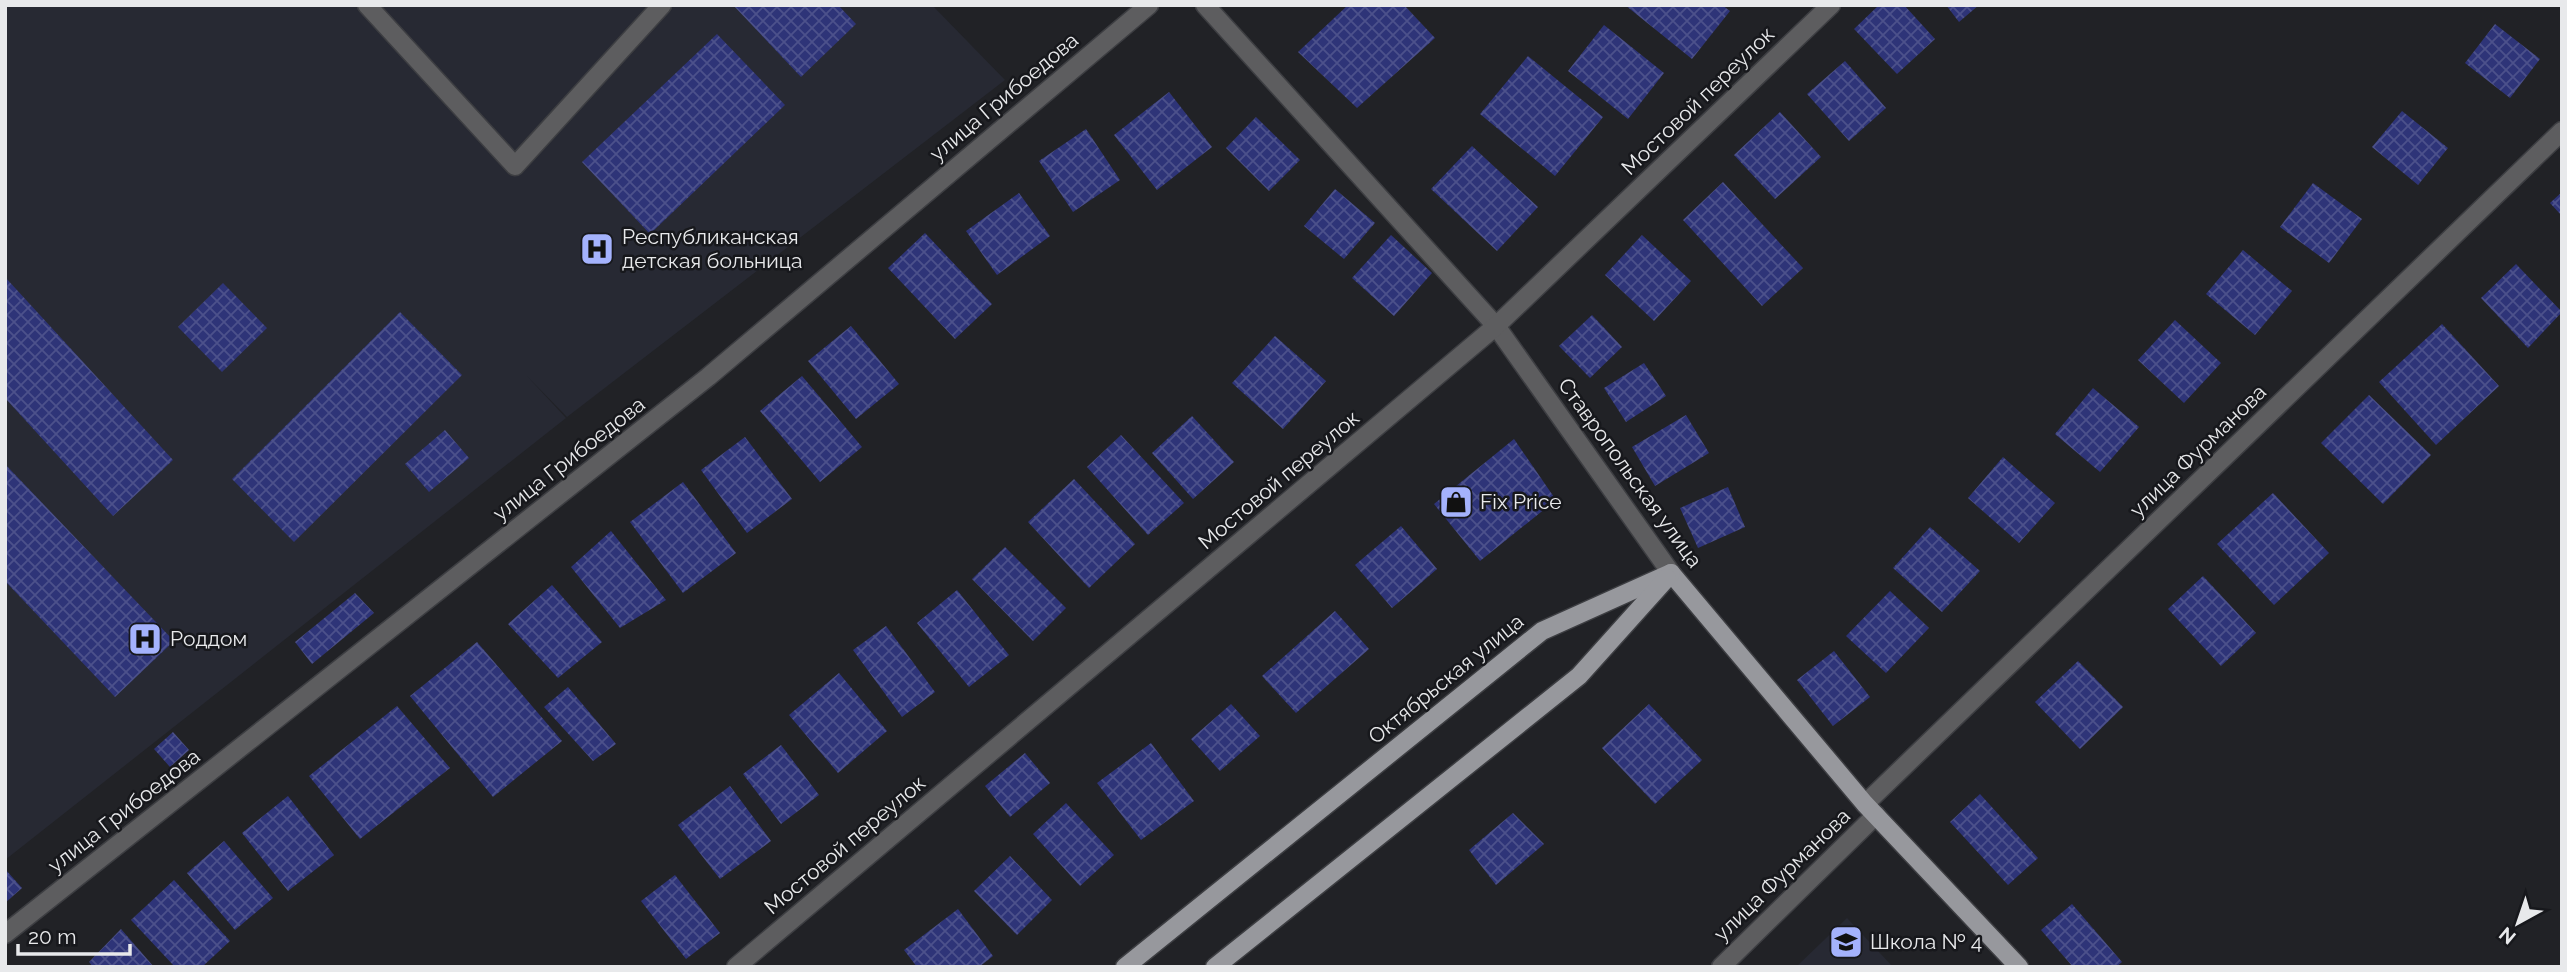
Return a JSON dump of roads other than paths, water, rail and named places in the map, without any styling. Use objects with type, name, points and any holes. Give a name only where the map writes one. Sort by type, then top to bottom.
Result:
[{"type":"main road","name":"Ставропольская улица","points":[[1671,573],[1870,810],[2020,967]]},
{"type":"main road","name":"Октябрьская улица","points":[[1125,967],[1542,631],[1671,573]]},
{"type":"main road","points":[[1215,967],[1578,676],[1671,573]]},
{"type":"street","points":[[371,7],[515,166],[662,5]]},
{"type":"street","name":"улица Грибоедова","points":[[5,934],[708,377],[1149,5]]},
{"type":"street","name":"Ставропольская улица","points":[[1205,5],[1496,326],[1671,573]]},
{"type":"street","name":"Мостовой переулок","points":[[736,967],[1496,326],[1831,5]]},
{"type":"street","name":"улица Фурманова","points":[[1721,967],[1870,810],[2562,131]]},
{"type":"place","name":"Республиканская детская больница","points":[[597,249]]},
{"type":"place","name":"Fix Price","points":[[1456,502]]},
{"type":"place","name":"Роддом","points":[[145,639]]},
{"type":"place","name":"Школа № 4","points":[[1846,942]]}]
